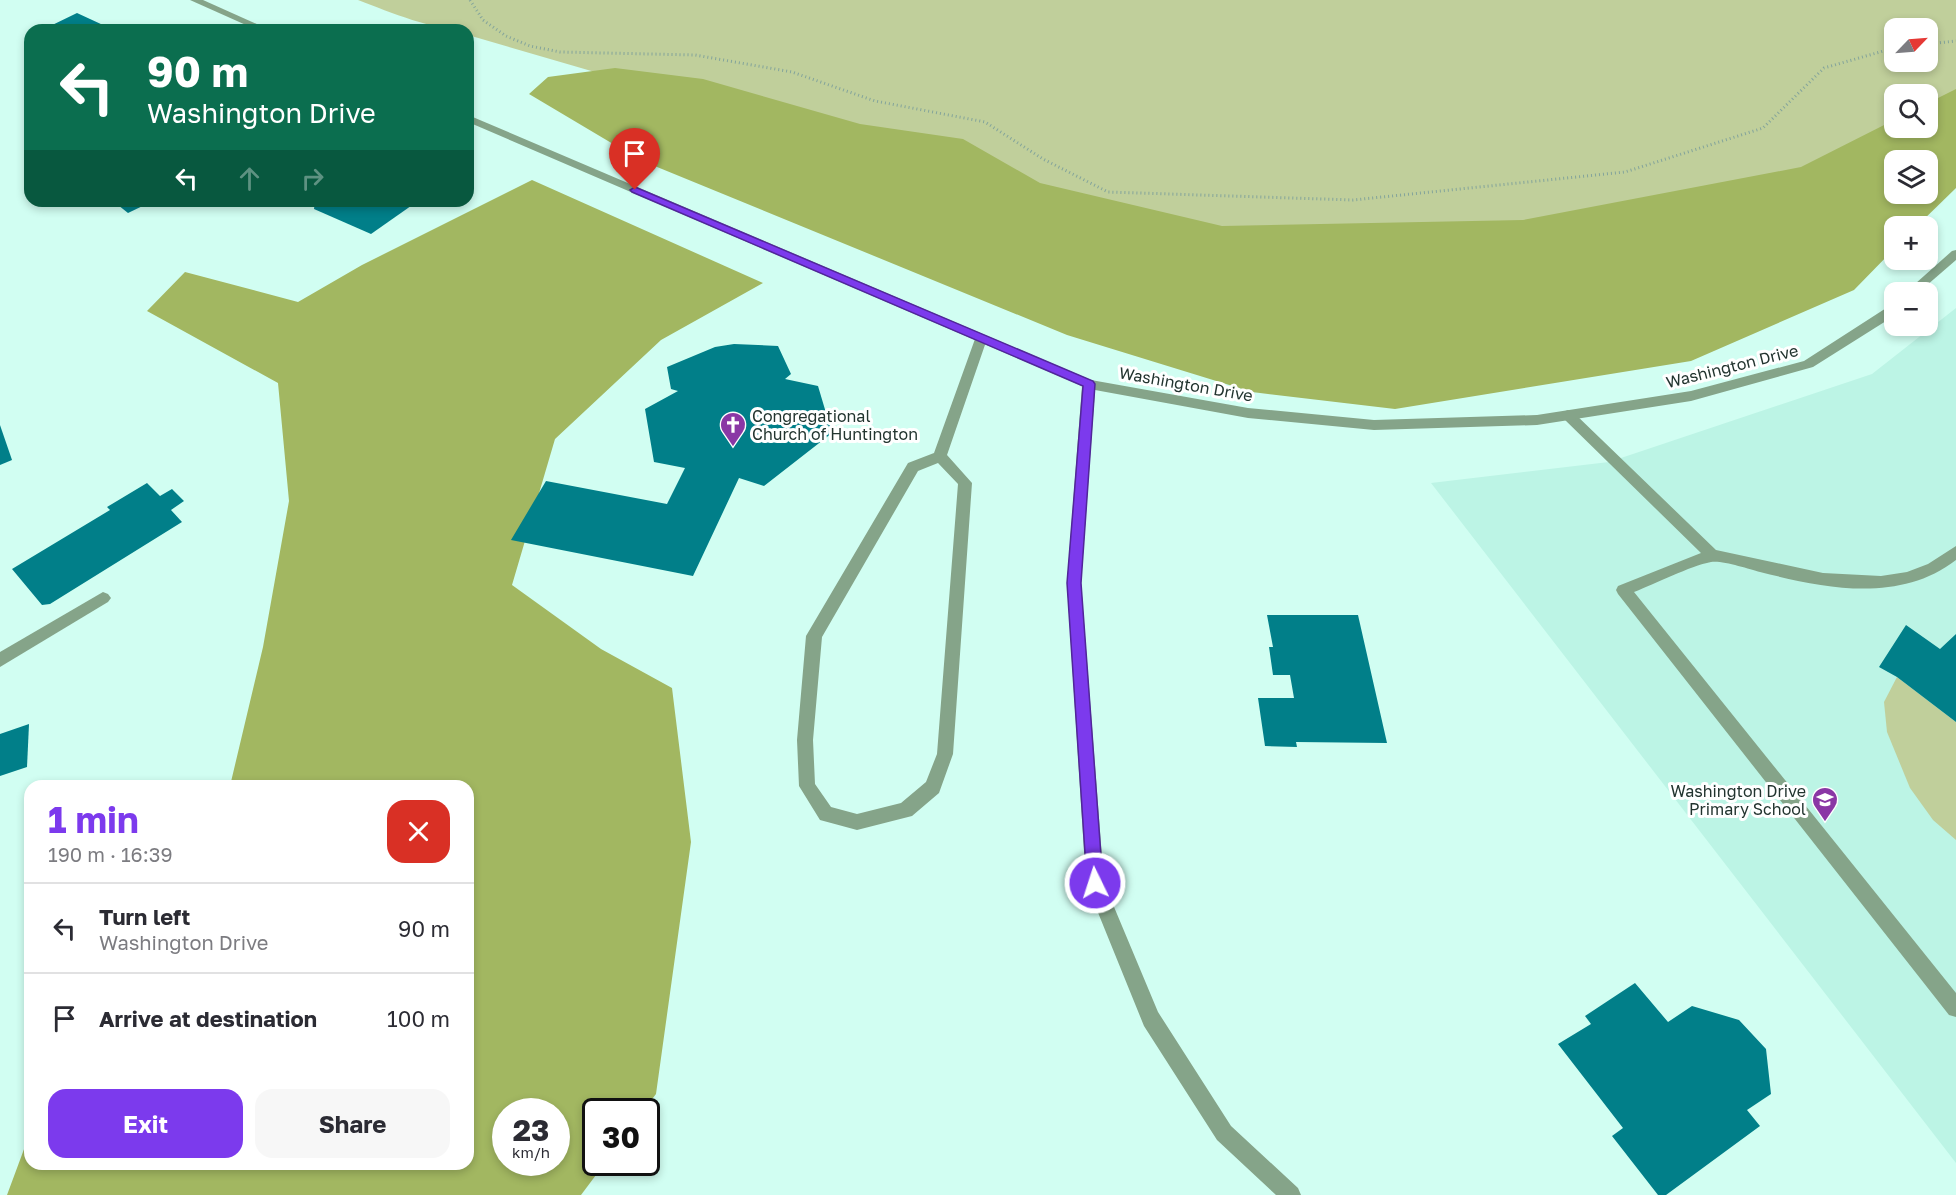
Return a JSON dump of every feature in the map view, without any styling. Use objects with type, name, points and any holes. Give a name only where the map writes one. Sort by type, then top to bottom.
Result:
[{"type":"street","points":[[195,0],[251,24]]},
{"type":"street","name":"Washington Drive","points":[[474,121],[1089,384],[1248,413],[1374,425],[1536,420],[1691,396],[1808,364],[1884,316]]},
{"type":"street","points":[[1924,282],[1956,254]]},
{"type":"street","points":[[940,456],[965,483],[945,754],[933,788],[906,810],[857,822],[826,814],[807,786],[805,740],[814,636],[913,467],[940,456],[981,339]]},
{"type":"street","points":[[1089,384],[1074,583],[1095,883],[1151,1019],[1224,1132],[1291,1195]]},
{"type":"street","points":[[1568,415],[1712,555],[1820,579],[1866,582],[1909,578],[1934,568],[1956,552]]},
{"type":"street","points":[[1712,555],[1623,590],[1956,1008]]},
{"type":"street","points":[[0,660],[102,598]]},
{"type":"path","points":[[470,0],[483,20],[506,36],[540,48],[560,52],[695,56],[792,72],[875,101],[985,122],[1043,159],[1108,192],[1353,200],[1625,172],[1763,128],[1824,68],[1884,51]]},
{"type":"path","points":[[1938,43],[1956,42]]},
{"type":"shaded area","points":[[358,0],[1956,0],[1956,129],[1938,136],[1938,84],[1884,84],[1884,138],[1933,138],[1902,150],[1884,150],[1884,157],[1785,196],[1260,266],[474,37],[474,24],[426,24]]},
{"type":"shaded area","name":"Washington Drive Primary School","points":[[1956,308],[1956,1163],[1431,483],[1609,462],[1872,374],[1920,336],[1938,336],[1938,322]]},
{"type":"shaded area","points":[[1897,677],[1956,722],[1956,840],[1933,820],[1910,788],[1887,732],[1884,702]]},
{"type":"green space","points":[[615,68],[703,79],[860,124],[963,139],[1040,183],[1222,226],[1523,220],[1801,167],[1884,125],[1884,138],[1938,138],[1938,98],[1956,89],[1956,188],[1927,216],[1884,216],[1884,259],[1854,290],[1691,361],[1395,409],[1252,392],[1067,335],[640,160],[529,94],[548,77]]},
{"type":"green space","points":[[532,180],[763,283],[661,340],[555,439],[512,585],[601,649],[672,688],[691,842],[656,1094],[653,1098],[582,1098],[582,1176],[595,1176],[581,1195],[7,1195],[24,1149],[24,1170],[474,1170],[474,780],[231,780],[263,647],[289,501],[278,383],[147,311],[185,272],[298,302],[362,265]]},
{"type":"building","points":[[77,13],[101,24],[54,24]]},
{"type":"building","points":[[120,207],[140,207],[128,213]]},
{"type":"building","points":[[314,207],[409,207],[371,234],[314,209]]},
{"type":"building","name":"Congregational Church of Huntington","points":[[734,344],[778,346],[791,374],[785,379],[818,386],[832,433],[764,486],[739,478],[693,576],[511,540],[546,481],[667,504],[685,468],[654,462],[645,409],[678,391],[671,389],[667,367],[715,347]]},
{"type":"building","points":[[0,425],[12,460],[0,465]]},
{"type":"building","points":[[147,483],[160,496],[172,489],[184,501],[171,510],[182,522],[50,604],[42,605],[12,569],[110,510],[107,507]]},
{"type":"building","points":[[1267,615],[1358,615],[1387,743],[1296,742],[1297,747],[1265,746],[1258,698],[1294,698],[1290,675],[1273,675],[1269,647],[1273,647]]},
{"type":"building","points":[[1906,625],[1940,649],[1956,634],[1956,722],[1897,677],[1879,667]]},
{"type":"building","points":[[29,724],[27,767],[0,776],[0,734]]},
{"type":"building","points":[[1635,983],[1668,1022],[1692,1006],[1739,1020],[1766,1049],[1771,1094],[1747,1110],[1760,1126],[1666,1195],[1658,1195],[1612,1136],[1623,1128],[1558,1044],[1591,1024],[1585,1016]]},
{"type":"place","name":"Congregational Church of Huntington","points":[[733,448]]},
{"type":"place","name":"Washington Drive Primary School","points":[[1825,823]]},
{"type":"route","points":[[635,190],[1089,384],[1074,583],[1095,883]]}]
